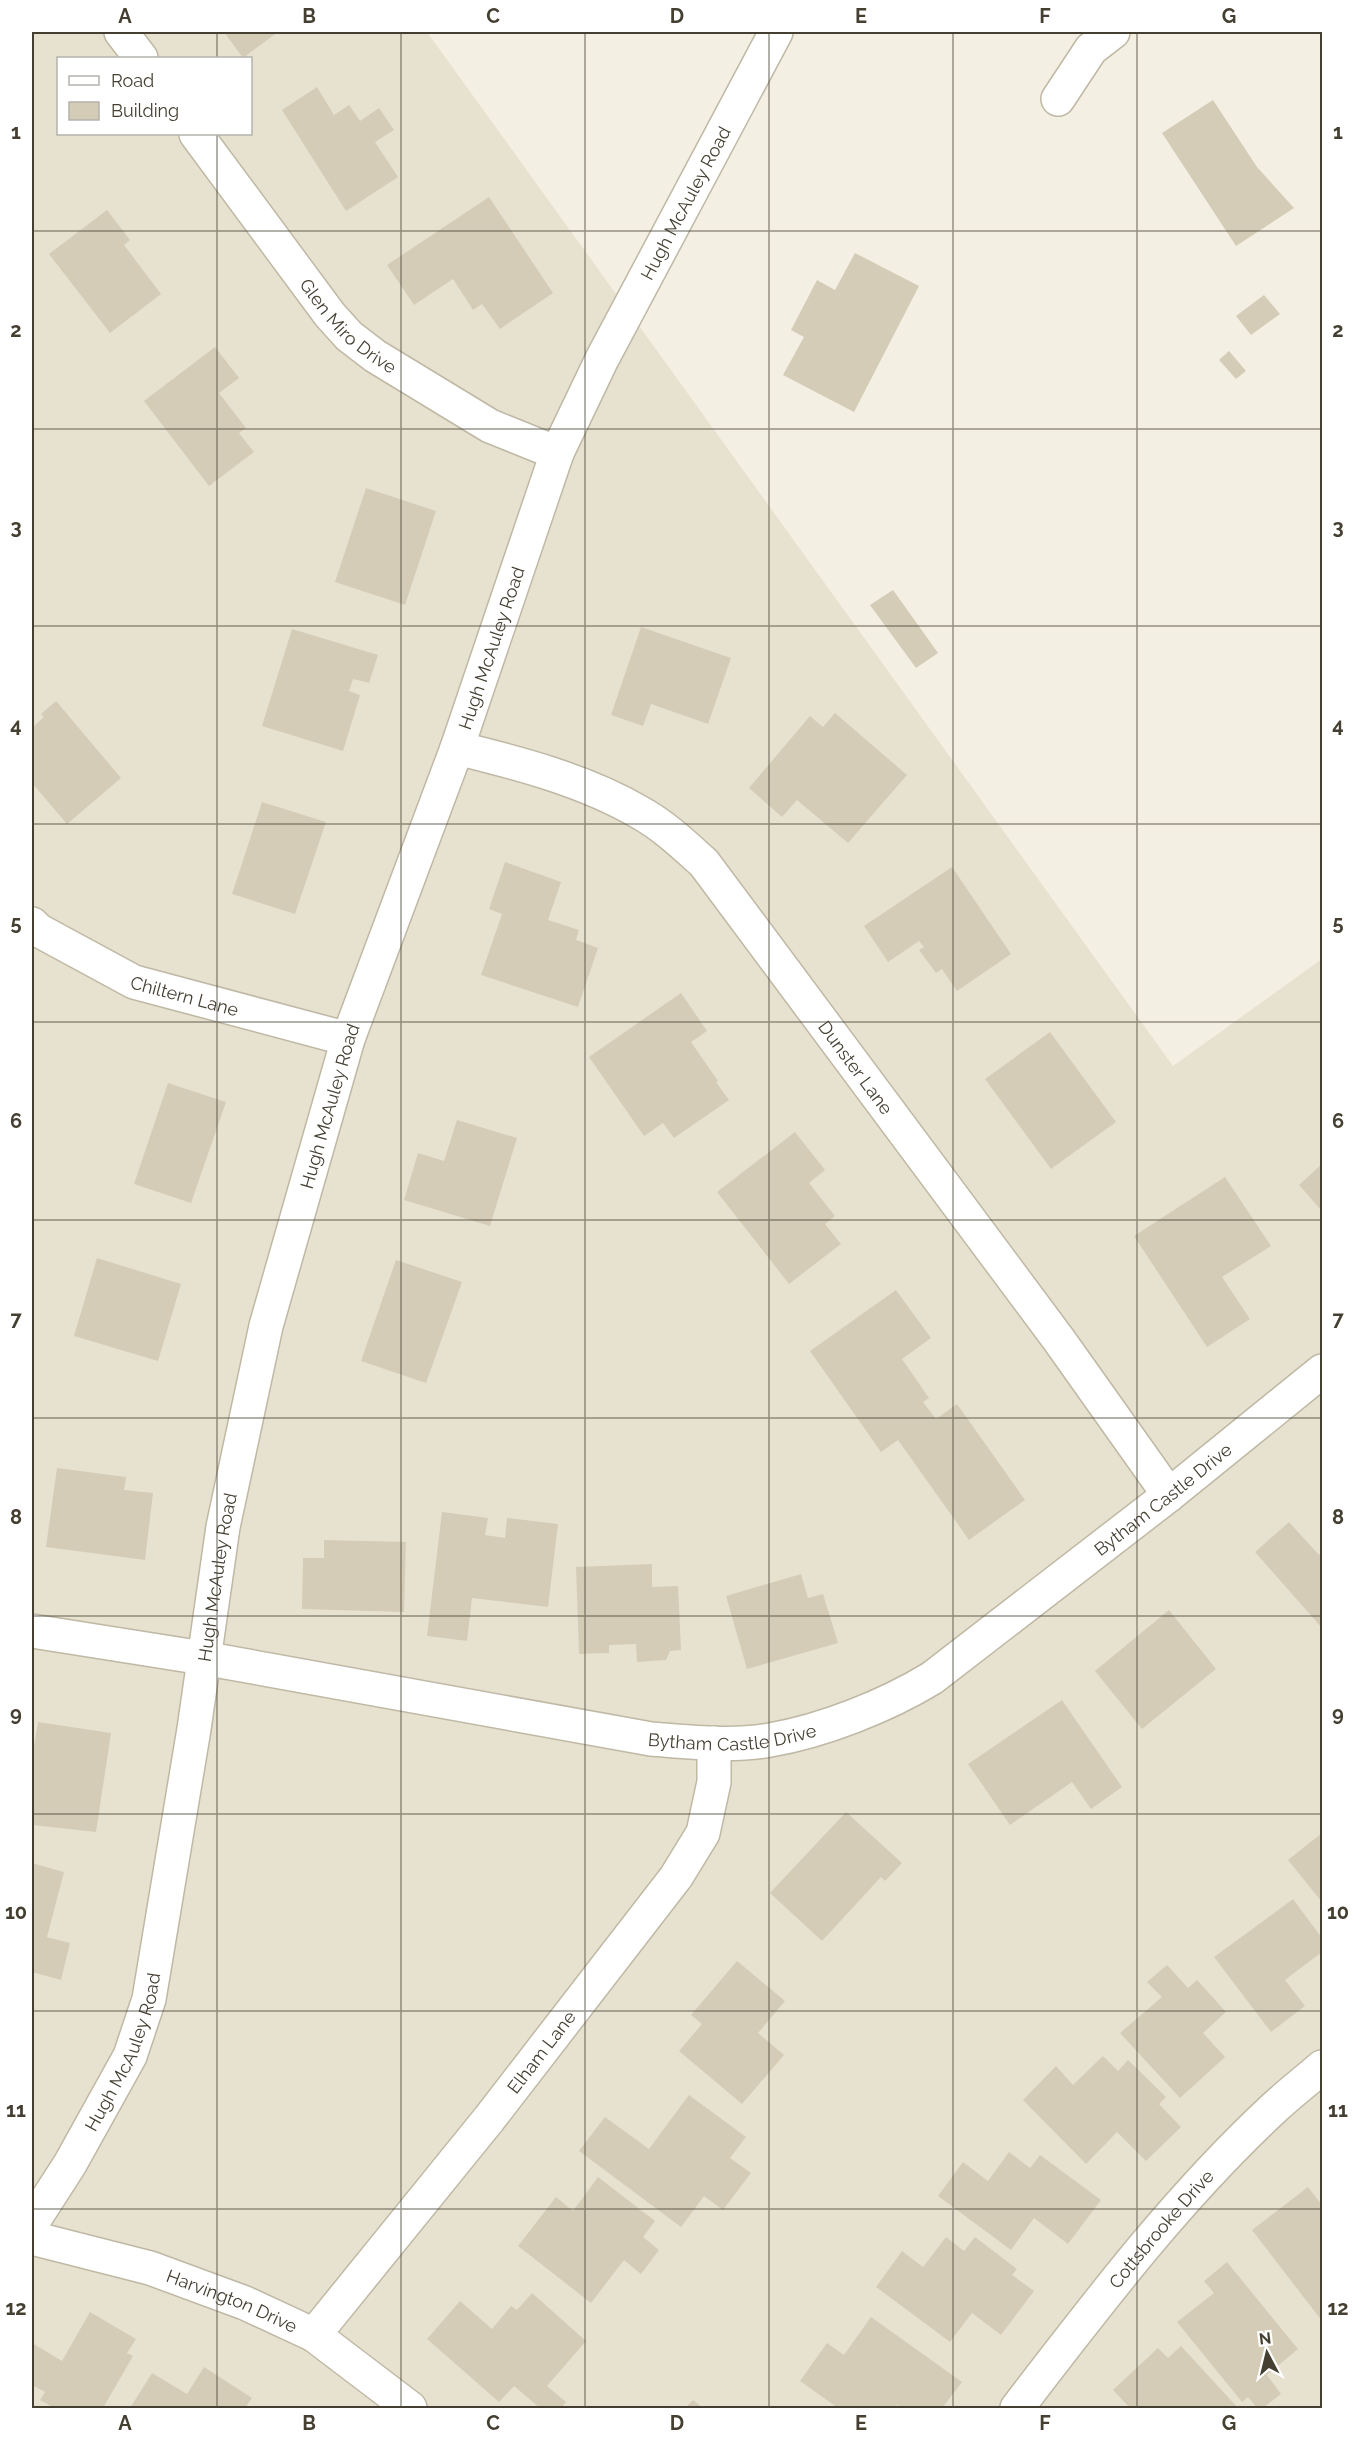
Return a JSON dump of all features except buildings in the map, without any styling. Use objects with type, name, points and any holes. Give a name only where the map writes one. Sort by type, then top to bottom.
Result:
[{"type":"street","points":[[122,32],[140,57]]},
{"type":"street","name":"Hugh McAuley Road","points":[[32,2223],[69,2164],[130,2056],[149,1999],[194,1729],[223,1527],[266,1326],[348,1039],[457,748],[557,453],[602,359],[776,32]]},
{"type":"street","points":[[1058,99],[1091,49],[1113,32]]},
{"type":"street","name":"Glen Miro Drive","points":[[197,135],[330,315],[349,336],[375,356],[490,426],[557,453]]},
{"type":"street","name":"Dunster Lane","points":[[457,748],[511,761],[604,793],[640,812],[671,834],[704,863],[1045,1321],[1169,1495]]},
{"type":"street","name":"Chiltern Lane","points":[[32,924],[38,930],[134,982],[348,1039]]},
{"type":"street","name":"Bytham Castle Drive","points":[[32,1631],[203,1658],[651,1739],[714,1743],[769,1741],[820,1728],[907,1694],[967,1653],[1323,1371]]},
{"type":"street","name":"Elham Lane","points":[[314,2335],[489,2119],[676,1877],[703,1833],[714,1782],[714,1743]]},
{"type":"street","name":"Cottsbrooke Drive","points":[[1017,2409],[1116,2281],[1195,2188],[1274,2108],[1323,2067]]},
{"type":"street","name":"Harvington Drive","points":[[32,2238],[150,2268],[245,2303],[314,2335],[410,2409]]},
{"type":"shaded area","points":[[32,32],[427,32],[1173,1066],[1322,959],[1322,2408],[32,2408]]}]
